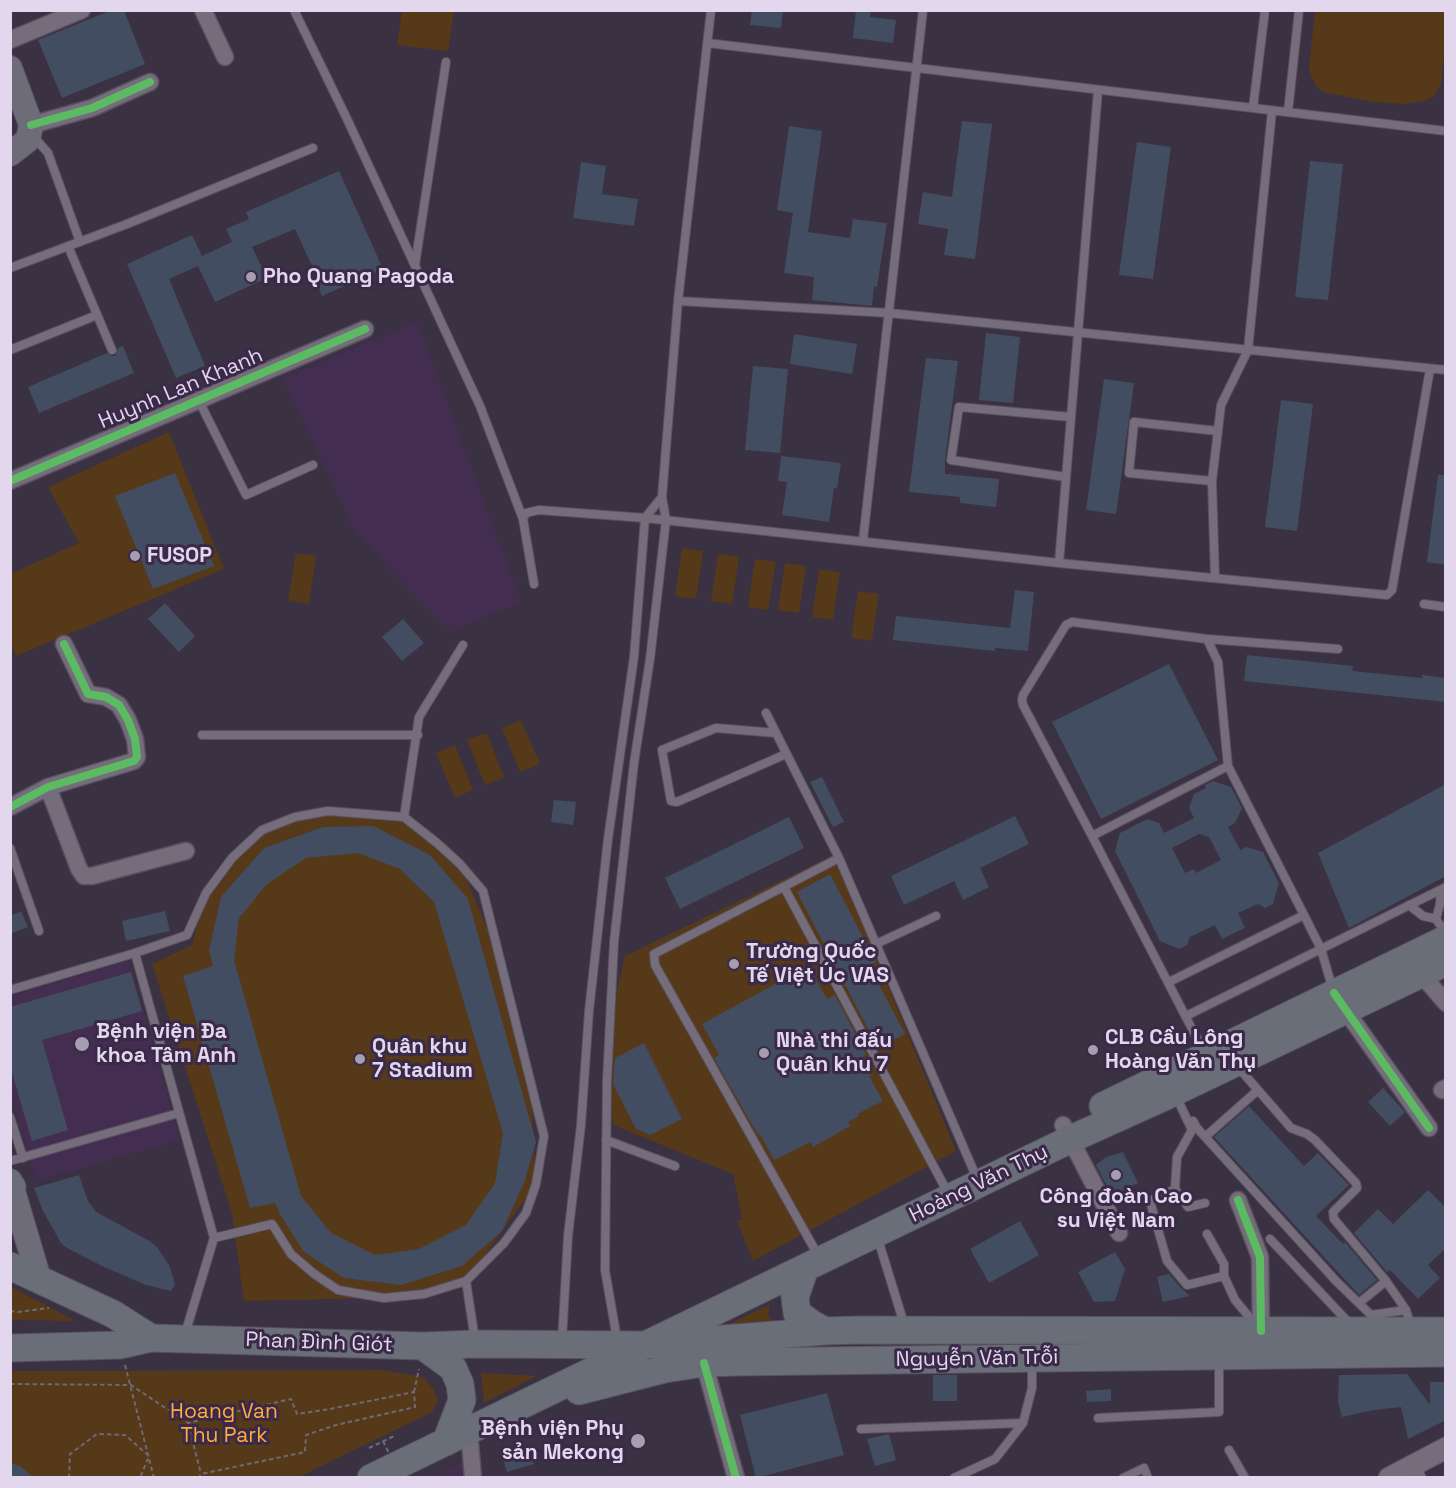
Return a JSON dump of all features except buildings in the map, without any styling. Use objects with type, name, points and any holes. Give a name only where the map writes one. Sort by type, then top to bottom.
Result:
[{"type":"main road","points":[[10,68],[31,129],[22,146],[10,154]]},
{"type":"main road","name":"Hoàng Văn Thụ","points":[[1416,964],[1441,929]]},
{"type":"main road","name":"Hoàng Văn Thụ","points":[[1067,1132],[1176,1092],[1234,1064],[1339,1002],[1416,964],[1446,962]]},
{"type":"main road","name":"Hoàng Văn Thụ","points":[[514,1409],[1067,1132],[1205,1055],[1339,1002]]},
{"type":"main road","points":[[11,1180],[39,1279]]},
{"type":"main road","name":"Hoàng Văn Thụ","points":[[610,1342],[876,1234],[947,1191]]},
{"type":"main road","points":[[813,1259],[795,1298],[797,1312],[825,1331]]},
{"type":"main road","points":[[10,1266],[113,1314],[151,1338]]},
{"type":"main road","name":"Nguyễn Văn Trỗi","points":[[645,1345],[825,1331],[1261,1331],[1369,1326],[1409,1320],[1446,1331]]},
{"type":"main road","points":[[1032,1358],[1033,1330]]},
{"type":"main road","name":"Phan Đình Giót","points":[[11,1347],[120,1345],[151,1338],[423,1346],[476,1344],[562,1346],[610,1342],[645,1345]]},
{"type":"main road","points":[[423,1346],[453,1368],[460,1384],[462,1400],[457,1436]]},
{"type":"main road","name":"Nguyễn Văn Trỗi","points":[[514,1409],[665,1369],[704,1364],[1446,1353]]},
{"type":"main road","points":[[372,1478],[401,1470],[457,1436],[514,1409]]},
{"type":"street","points":[[10,40],[82,10]]},
{"type":"street","points":[[203,10],[225,57]]},
{"type":"street","points":[[31,129],[92,108],[150,82]]},
{"type":"street","name":"Huynh Lan Khanh","points":[[10,481],[365,329]]},
{"type":"street","points":[[10,807],[48,787],[134,761],[138,754],[135,739],[119,705],[106,697],[88,694],[64,644]]},
{"type":"street","points":[[48,787],[84,876],[92,876],[186,851]]},
{"type":"street","points":[[1416,964],[1446,1004]]},
{"type":"street","points":[[1339,1002],[1429,1128]]},
{"type":"street","points":[[1067,1132],[1119,1233]]},
{"type":"street","points":[[1238,1200],[1260,1257],[1261,1331]]},
{"type":"street","points":[[704,1364],[736,1478]]},
{"type":"street","points":[[457,1436],[473,1478]]},
{"type":"street","points":[[1389,1478],[1419,1471],[1446,1448]]},
{"type":"lane","points":[[294,10],[480,406],[523,519],[534,584]]},
{"type":"lane","points":[[610,1342],[605,1270],[606,1140],[614,942],[634,764],[651,659],[666,520],[662,497],[678,301],[711,10]]},
{"type":"lane","points":[[863,540],[923,10]]},
{"type":"lane","points":[[1253,108],[1264,10]]},
{"type":"lane","points":[[1288,112],[1299,10]]},
{"type":"lane","points":[[707,44],[1446,131]]},
{"type":"lane","points":[[415,265],[447,62]]},
{"type":"lane","points":[[1059,563],[1098,90]]},
{"type":"lane","points":[[1215,578],[1212,481],[1221,405],[1248,350],[1272,111]]},
{"type":"lane","points":[[31,129],[48,153],[80,242]]},
{"type":"lane","points":[[10,268],[313,148]]},
{"type":"lane","points":[[68,246],[112,351]]},
{"type":"lane","points":[[678,301],[889,313],[1446,370]]},
{"type":"lane","points":[[10,350],[97,315]]},
{"type":"lane","points":[[523,519],[526,513],[539,510],[645,518],[1059,563],[1388,595],[1392,590],[1430,369]]},
{"type":"lane","points":[[199,401],[246,495],[313,465]]},
{"type":"lane","points":[[1066,477],[951,460],[959,407],[1071,417]]},
{"type":"lane","points":[[1212,481],[1129,473],[1134,422],[1218,431]]},
{"type":"lane","points":[[562,1346],[568,1236],[581,1125],[589,1011],[608,840],[634,657],[645,518],[662,497]]},
{"type":"lane","points":[[1424,604],[1446,607]]},
{"type":"lane","points":[[1205,1055],[1023,705],[1023,695],[1062,629],[1072,622],[1207,639],[1338,650]]},
{"type":"lane","points":[[1207,639],[1218,662],[1228,766],[1321,949],[1339,1002]]},
{"type":"lane","points":[[404,817],[419,717],[463,645]]},
{"type":"lane","points":[[766,713],[839,858],[976,1177]]},
{"type":"lane","points":[[776,733],[716,728],[662,750],[671,801],[677,802],[786,754]]},
{"type":"lane","points":[[202,735],[418,735]]},
{"type":"lane","points":[[1092,836],[1228,766]]},
{"type":"lane","points":[[10,990],[187,935],[206,893],[232,858],[262,830],[295,817],[328,811],[404,817],[460,864],[483,891],[544,1136],[536,1184],[526,1213],[510,1236],[466,1281],[424,1294],[384,1298],[338,1290],[291,1254],[272,1224],[214,1238]]},
{"type":"lane","points":[[10,848],[39,931]]},
{"type":"lane","points":[[813,1259],[655,965],[654,954],[839,858]]},
{"type":"lane","points":[[784,887],[947,1191]]},
{"type":"lane","points":[[1186,1016],[1443,889]]},
{"type":"lane","points":[[1441,929],[1440,904],[1443,889]]},
{"type":"lane","points":[[1409,905],[1446,934]]},
{"type":"lane","points":[[1169,982],[1304,915]]},
{"type":"lane","points":[[876,944],[936,916]]},
{"type":"lane","points":[[135,953],[214,1238],[184,1339]]},
{"type":"lane","points":[[1234,1064],[1291,1128],[1307,1134],[1358,1186],[1337,1206],[1333,1212],[1334,1220],[1386,1281],[1409,1320]]},
{"type":"lane","points":[[1205,1137],[1258,1090]]},
{"type":"lane","points":[[1176,1092],[1197,1128],[1359,1303],[1369,1326]]},
{"type":"lane","points":[[1176,1092],[1192,1130],[1176,1157],[1174,1189],[1188,1207],[1205,1203]]},
{"type":"lane","points":[[11,1180],[23,1158],[179,1113]]},
{"type":"lane","points":[[10,1117],[23,1158]]},
{"type":"lane","points":[[606,1140],[675,1166]]},
{"type":"lane","points":[[1174,1189],[1150,1201],[1167,1261],[1187,1285],[1224,1276]]},
{"type":"lane","points":[[876,1234],[906,1330]]},
{"type":"lane","points":[[1207,1234],[1224,1264],[1224,1276],[1235,1300],[1261,1331]]},
{"type":"lane","points":[[1270,1239],[1369,1326]]},
{"type":"lane","points":[[466,1281],[476,1344]]},
{"type":"lane","points":[[1359,1303],[1386,1281]]},
{"type":"lane","points":[[1098,1418],[1219,1412],[1220,1356]]},
{"type":"lane","points":[[954,1478],[995,1459],[1023,1423],[1032,1388],[1032,1358]]},
{"type":"lane","points":[[861,1429],[1023,1423]]},
{"type":"lane","points":[[1229,1450],[1245,1478]]},
{"type":"lane","points":[[1123,1478],[1144,1468],[1148,1478]]},
{"type":"path","points":[[10,1311],[58,1307]]},
{"type":"path","points":[[120,1345],[154,1478]]},
{"type":"path","points":[[10,1384],[131,1385],[188,1423],[201,1474]]},
{"type":"path","points":[[188,1423],[291,1399],[297,1414],[414,1392],[415,1407],[336,1425],[306,1435],[304,1452],[201,1474],[198,1478]]},
{"type":"path","points":[[69,1478],[70,1454],[97,1434],[125,1435],[149,1456]]},
{"type":"path","points":[[369,1448],[396,1435]]},
{"type":"path","points":[[383,1441],[401,1470]]},
{"type":"path","points":[[140,1478],[149,1456]]},
{"type":"shaded area","points":[[417,321],[521,602],[449,632],[355,531],[283,379]]},
{"type":"shaded area","name":"Bệnh viện Đa khoa Tâm Anh","points":[[129,961],[180,1140],[36,1181],[11,1092],[11,996]]},
{"type":"shaded area","points":[[464,1461],[467,1477],[432,1477]]},
{"type":"green space","points":[[402,11],[454,11],[448,51],[397,45]]},
{"type":"green space","points":[[1315,11],[1445,11],[1445,45],[1441,84],[1434,96],[1424,101],[1404,104],[1375,102],[1327,93],[1317,88],[1309,67]]},
{"type":"green space","name":"FUSOP","points":[[169,432],[224,569],[16,656],[11,643],[10,574],[79,543],[48,487]]},
{"type":"green space","points":[[682,548],[703,551],[696,599],[675,596]]},
{"type":"green space","points":[[296,553],[316,556],[309,604],[288,600]]},
{"type":"green space","points":[[718,554],[739,557],[732,604],[711,601]]},
{"type":"green space","points":[[755,559],[776,562],[768,610],[748,607]]},
{"type":"green space","points":[[785,563],[806,566],[799,613],[778,610]]},
{"type":"green space","points":[[819,569],[840,572],[833,620],[812,617]]},
{"type":"green space","points":[[858,591],[879,594],[872,641],[851,638]]},
{"type":"green space","points":[[521,720],[540,764],[520,772],[502,728]]},
{"type":"green space","points":[[487,733],[504,778],[485,785],[467,740]]},
{"type":"green space","points":[[455,745],[473,790],[455,798],[436,753]]},
{"type":"green space","name":"Quân khu 7 Stadium","points":[[328,811],[404,817],[460,864],[499,956],[531,1083],[533,1131],[536,1142],[534,1149],[536,1184],[466,1281],[384,1298],[244,1301],[232,1213],[152,964],[192,945],[206,893],[262,830]]},
{"type":"green space","name":"Nhà thi đấu Quân khu 7","points":[[834,855],[956,1151],[753,1261],[737,1221],[742,1219],[733,1174],[613,1125],[610,1078],[617,992],[625,956]]},
{"type":"green space","points":[[11,1287],[76,1321],[11,1320]]},
{"type":"green space","points":[[770,1304],[768,1315],[775,1327],[724,1327]]},
{"type":"green space","name":"Hoang Van Thu Park","points":[[382,1370],[423,1377],[434,1389],[438,1401],[432,1412],[299,1477],[11,1477],[10,1371]]},
{"type":"green space","points":[[481,1373],[537,1376],[484,1403]]},
{"type":"cycle path","points":[[31,125],[92,108],[150,82]]},
{"type":"cycle path","points":[[10,481],[365,329]]},
{"type":"cycle path","points":[[10,807],[48,787],[134,761],[137,757],[135,739],[119,705],[106,697],[88,694],[64,644]]},
{"type":"cycle path","points":[[1334,993],[1429,1128]]},
{"type":"cycle path","points":[[1238,1200],[1260,1257],[1261,1331]]},
{"type":"cycle path","points":[[704,1363],[736,1478]]},
{"type":"place","name":"Pho Quang Pagoda","points":[[251,277]]},
{"type":"place","name":"FUSOP","points":[[135,556]]},
{"type":"place","name":"Trường Quốc Tế Việt Úc VAS","points":[[734,964]]},
{"type":"place","name":"Bệnh viện Đa khoa Tâm Anh","points":[[82,1044]]},
{"type":"place","name":"CLB Cầu Lông Hoàng Văn Thụ","points":[[1093,1050]]},
{"type":"place","name":"Nhà thi đấu Quân khu 7","points":[[764,1053]]},
{"type":"place","name":"Quân khu 7 Stadium","points":[[360,1059]]},
{"type":"place","name":"Công đoàn Cao su Việt Nam","points":[[1116,1175]]},
{"type":"place","name":"Bệnh viện Phụ sản Mekong","points":[[638,1441]]}]
